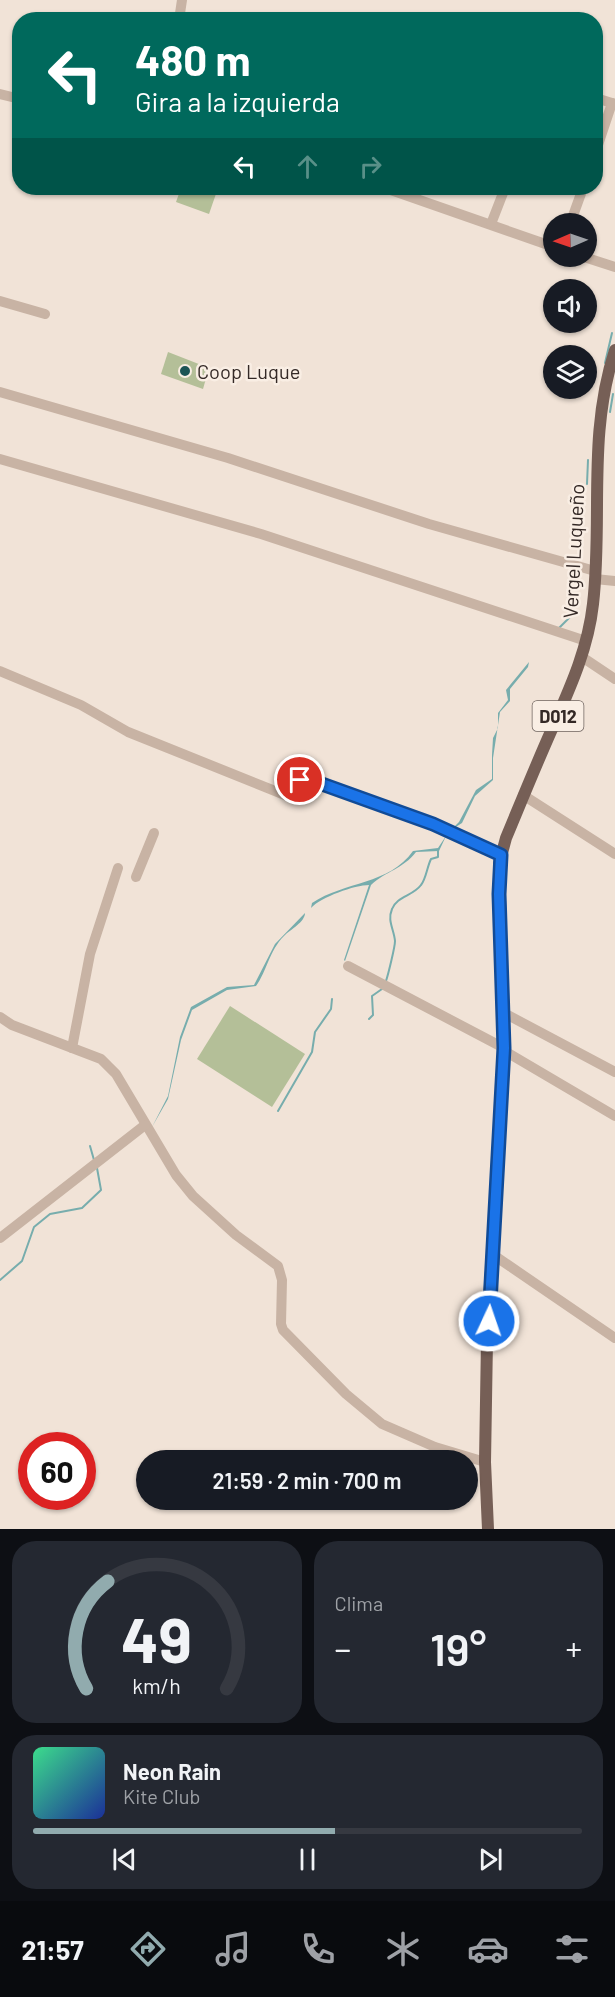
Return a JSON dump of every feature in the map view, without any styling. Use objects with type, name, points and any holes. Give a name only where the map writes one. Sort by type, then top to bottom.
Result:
[{"type":"main road","name":"Vergel Luqueño","points":[[488,1529],[485,1462],[492,1254],[504,1048],[498,875],[501,855],[582,657],[586,640],[595,575],[598,443],[604,398],[615,350]]},
{"type":"street","points":[[603,132],[614,103]]},
{"type":"street","points":[[406,195],[543,244]]},
{"type":"street","points":[[491,224],[502,195]]},
{"type":"street","points":[[574,213],[580,195]]},
{"type":"street","points":[[597,261],[615,267]]},
{"type":"street","points":[[0,301],[45,314]]},
{"type":"street","points":[[0,392],[218,454],[429,524],[615,581]]},
{"type":"street","points":[[0,459],[261,534],[586,640]]},
{"type":"street","points":[[582,657],[615,679]]},
{"type":"street","points":[[0,670],[81,705],[128,732],[290,797],[297,784],[308,779],[433,824],[501,855]]},
{"type":"street","points":[[524,795],[615,854]]},
{"type":"street","points":[[136,877],[154,833]]},
{"type":"street","points":[[72,1048],[90,954],[118,868]]},
{"type":"street","points":[[348,966],[504,1048],[508,1053],[615,1116]]},
{"type":"street","points":[[502,1012],[615,1072]]},
{"type":"street","points":[[0,1017],[101,1059],[116,1074],[176,1175],[193,1196],[236,1235],[278,1266],[282,1280],[281,1324],[286,1335],[364,1410],[382,1424],[435,1447],[485,1462]]},
{"type":"street","points":[[0,1238],[145,1125]]},
{"type":"street","points":[[492,1254],[615,1338]]},
{"type":"green space","points":[[178,195],[216,195],[209,214],[176,202]]},
{"type":"green space","name":"Coop Luque","points":[[168,352],[209,368],[203,389],[161,374]]},
{"type":"green space","points":[[230,1006],[305,1054],[272,1107],[197,1059]]},
{"type":"water","points":[[529,662],[528,667],[510,689],[510,701],[500,712],[498,725],[498,713],[508,700],[506,690]]},
{"type":"water","points":[[497,729],[493,780],[475,796],[462,823],[451,830],[459,822],[476,790],[492,779],[493,738]]},
{"type":"water","points":[[446,836],[439,851],[416,852],[406,862],[371,885],[345,961],[369,885],[338,892],[311,908],[312,903],[338,890],[379,877],[403,862],[413,851],[438,848]]},
{"type":"water","points":[[305,913],[300,922],[279,942],[256,986],[227,990],[192,1010],[181,1040],[168,1099],[152,1127],[168,1096],[180,1037],[191,1007],[227,987],[254,985],[275,944]]},
{"type":"waterway","points":[[605,363],[612,333]]},
{"type":"waterway","points":[[610,412],[613,394]]},
{"type":"waterway","points":[[587,484],[588,460]]},
{"type":"waterway","points":[[559,628],[576,611]]},
{"type":"waterway","points":[[386,981],[395,941],[390,921],[392,909],[398,901],[418,889],[424,880],[431,859],[438,857],[438,850]]},
{"type":"waterway","points":[[369,1019],[373,1015],[372,996],[382,989]]},
{"type":"waterway","points":[[278,1111],[312,1052],[315,1032],[331,1009],[332,999]]},
{"type":"waterway","points":[[90,1146],[94,1160]]},
{"type":"waterway","points":[[0,1280],[22,1261],[34,1227],[50,1214],[82,1208],[101,1190],[97,1168]]},
{"type":"place","name":"Coop Luque","points":[[185,371]]},
{"type":"route","points":[[300,780],[308,779],[433,824],[501,855],[498,875],[504,1048],[489,1321]]}]
